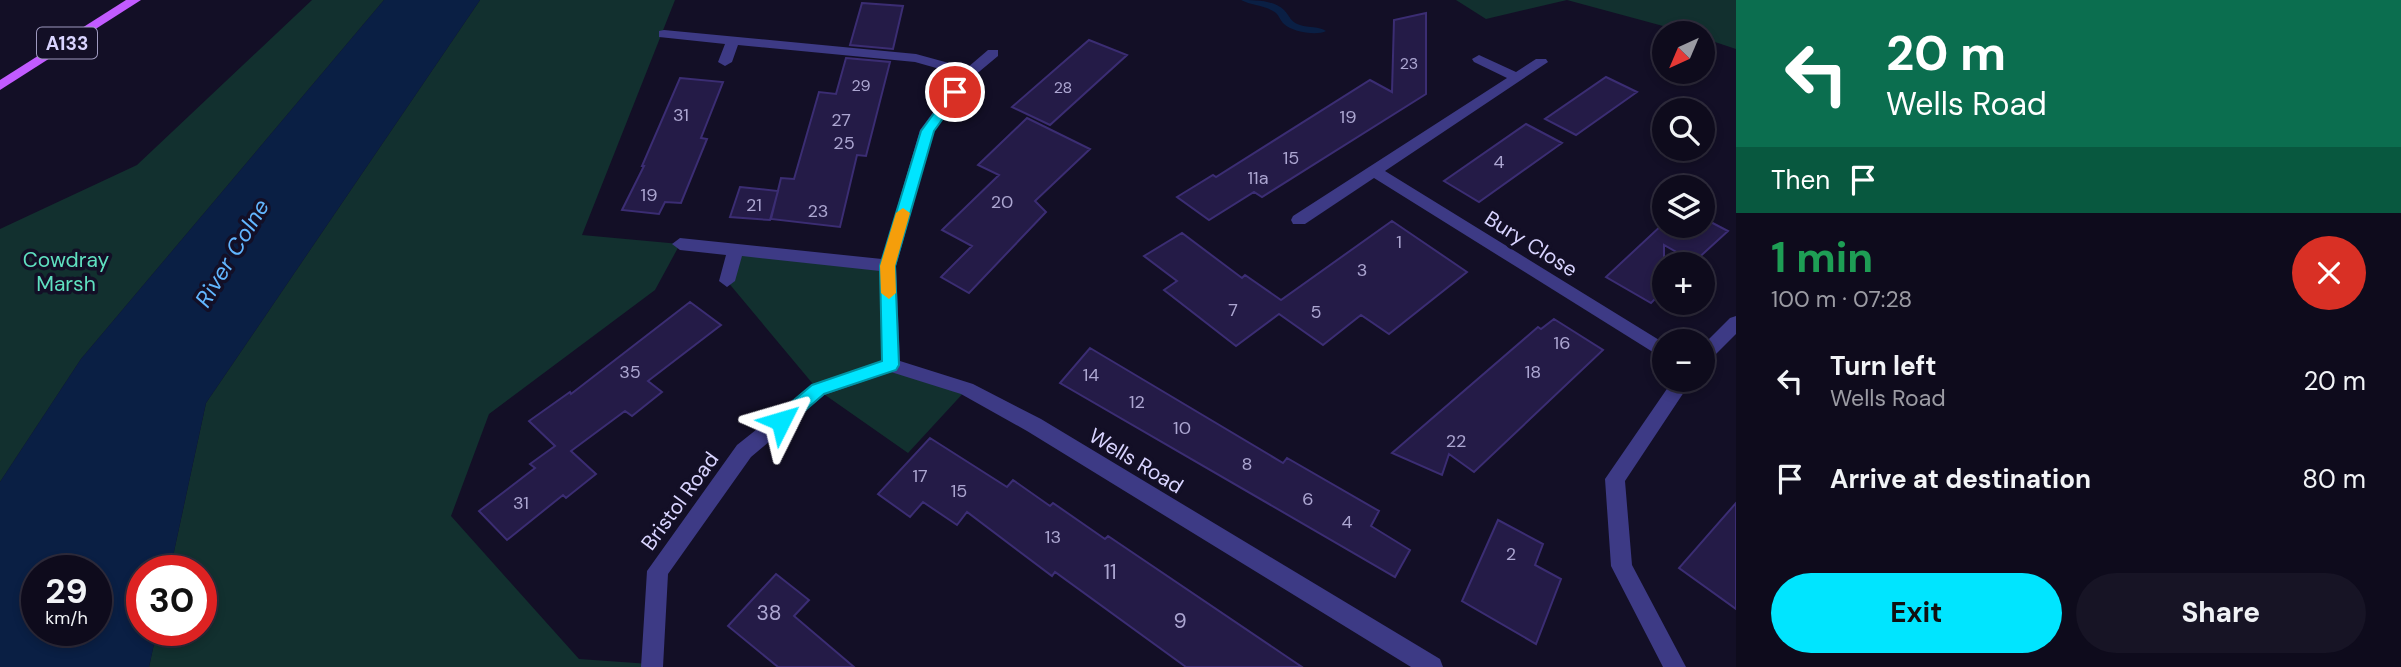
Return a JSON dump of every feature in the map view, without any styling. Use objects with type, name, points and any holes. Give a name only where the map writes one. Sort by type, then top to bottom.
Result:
[{"type":"main road","name":"A133","points":[[0,86],[135,0]]},
{"type":"street","points":[[664,34],[916,58],[970,73]]},
{"type":"street","points":[[725,62],[733,40]]},
{"type":"street","points":[[891,365],[888,266],[927,131],[970,73],[993,52]]},
{"type":"street","points":[[1479,59],[1517,78]]},
{"type":"street","points":[[1299,220],[1541,62]]},
{"type":"street","name":"Bury Close","points":[[1376,172],[1652,344]]},
{"type":"street","points":[[680,244],[888,266]]},
{"type":"street","points":[[727,281],[735,250]]},
{"type":"street","points":[[1715,344],[1736,324]]},
{"type":"street","name":"Bristol Road","points":[[652,667],[658,571],[744,451],[818,390],[891,365]]},
{"type":"street","name":"Wells Road","points":[[891,365],[967,389],[1034,425],[1432,667]]},
{"type":"street","points":[[1674,392],[1615,479],[1622,566],[1675,667]]},
{"type":"green space","name":"Cowdray Marsh","points":[[312,0],[384,0],[81,359],[0,482],[0,229],[137,165]]},
{"type":"green space","points":[[480,0],[675,0],[582,235],[680,244],[655,290],[489,414],[451,516],[579,659],[650,664],[652,667],[149,667],[154,646],[217,646],[217,555],[173,555],[206,403]]},
{"type":"green space","points":[[1456,0],[1567,0],[1486,19]]},
{"type":"green space","points":[[1567,0],[1736,0],[1736,49],[1715,42],[1715,21],[1652,23]]},
{"type":"green space","points":[[735,250],[888,266],[891,365],[967,389],[908,453],[818,390],[727,281]]},
{"type":"water","name":"River Colne","points":[[384,0],[480,0],[206,403],[173,555],[126,555],[126,646],[154,646],[149,667],[0,667],[0,482],[81,359]]},
{"type":"building","points":[[862,3],[903,6],[893,49],[850,45]]},
{"type":"building","points":[[1426,13],[1426,94],[1262,197],[1254,192],[1209,220],[1177,197],[1213,175],[1216,177],[1370,80],[1392,92],[1394,20]]},
{"type":"building","points":[[1089,40],[1127,55],[1050,125],[1012,107]]},
{"type":"building","points":[[846,58],[890,62],[866,156],[857,155],[840,227],[771,219],[781,178],[794,179],[819,92],[836,94]]},
{"type":"building","points":[[1606,77],[1637,92],[1576,135],[1545,119]]},
{"type":"building","points":[[680,78],[723,82],[701,138],[707,139],[681,203],[665,202],[659,214],[622,210],[644,166]]},
{"type":"building","points":[[1027,118],[1090,149],[1035,201],[1046,212],[969,293],[941,277],[972,246],[942,230],[999,175],[978,165]]},
{"type":"building","points":[[1526,124],[1562,143],[1479,202],[1444,181]]},
{"type":"building","points":[[740,187],[778,191],[770,220],[730,217]]},
{"type":"building","points":[[1392,221],[1467,272],[1389,334],[1361,315],[1323,345],[1279,314],[1236,346],[1164,290],[1177,281],[1144,256],[1182,233],[1242,278],[1245,275],[1281,300]]},
{"type":"building","points":[[1715,224],[1728,231],[1705,252],[1676,252],[1664,245],[1664,252],[1652,252],[1651,303],[1606,277],[1652,234],[1652,238],[1715,238]]},
{"type":"building","points":[[690,302],[721,325],[648,381],[662,392],[632,416],[625,411],[571,451],[596,474],[566,498],[563,495],[507,540],[479,511],[535,468],[530,464],[555,446],[529,421],[570,392],[571,394]]},
{"type":"building","points":[[1554,319],[1603,350],[1474,472],[1449,454],[1442,475],[1392,453],[1538,327],[1541,329]]},
{"type":"building","points":[[1090,348],[1283,463],[1287,458],[1379,511],[1371,526],[1410,550],[1395,577],[1060,383]]},
{"type":"building","points":[[930,438],[1007,487],[1013,480],[1050,506],[1053,503],[1105,539],[1108,536],[1302,667],[1186,667],[1055,572],[1052,576],[967,512],[957,525],[923,502],[910,517],[878,494]]},
{"type":"building","points":[[1736,503],[1736,609],[1679,568]]},
{"type":"building","points":[[1498,520],[1543,544],[1535,565],[1561,579],[1536,644],[1462,601]]},
{"type":"building","points":[[776,574],[809,600],[794,616],[854,667],[778,667],[728,626]]},
{"type":"waterway","points":[[1245,0],[1273,7],[1281,12],[1287,22],[1299,28],[1322,31]]},
{"type":"slow traffic","points":[[889,293],[888,266],[903,213]]},
{"type":"route","points":[[781,421],[818,390],[891,365],[888,266],[927,131],[955,92]]}]
